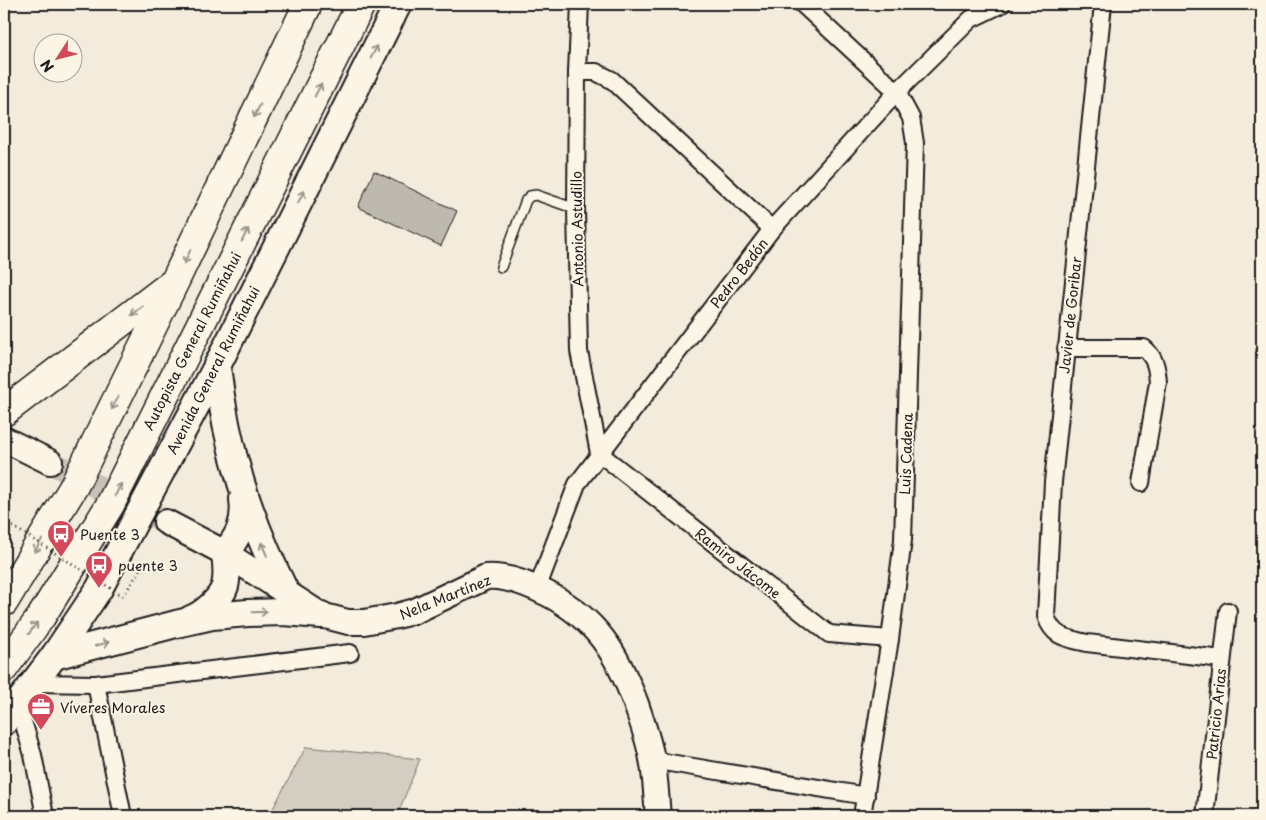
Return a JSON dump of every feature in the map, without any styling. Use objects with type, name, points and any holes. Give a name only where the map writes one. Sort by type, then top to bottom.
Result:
[{"type":"highway","points":[[4,602],[74,486],[308,4]]},
{"type":"highway","name":"Autopista General Rumiñahui","points":[[4,668],[41,617],[110,505],[361,4]]},
{"type":"highway","points":[[4,412],[175,281]]},
{"type":"main road","name":"Avenida General Rumiñahui","points":[[11,713],[54,656],[99,589],[217,366],[398,4]]},
{"type":"main road","points":[[217,366],[226,429],[242,489],[258,533],[286,593]]},
{"type":"main road","points":[[4,438],[50,462]]},
{"type":"main road","points":[[176,624],[198,616],[213,604],[225,586],[225,553],[240,529],[245,512],[242,489]]},
{"type":"main road","name":"Nela Martínez","points":[[166,522],[225,553],[321,614],[348,622],[364,622],[415,611],[486,577],[495,576],[537,589],[559,600],[579,614],[596,630],[619,663],[628,681],[652,760],[658,816]]},
{"type":"main road","points":[[54,656],[212,616],[284,612],[321,614]]},
{"type":"street","name":"Antonio Astudillo","points":[[580,4],[577,72],[576,209],[579,351],[599,453]]},
{"type":"street","name":"Luis Cadena","points":[[802,4],[897,92],[912,118],[914,143],[903,540],[890,639],[862,816]]},
{"type":"street","name":"Pedro Bedón","points":[[537,589],[577,484],[772,229],[897,92],[971,20],[1002,4]]},
{"type":"street","name":"Javier de Goribar","points":[[1103,4],[1052,482],[1046,616],[1049,626],[1056,634],[1068,639],[1087,643],[1222,658]]},
{"type":"street","points":[[577,72],[596,72],[612,80],[772,229]]},
{"type":"street","points":[[1066,348],[1144,348],[1153,356],[1157,368],[1158,382],[1141,483]]},
{"type":"street","name":"Ramiro Jácome","points":[[599,453],[829,634],[890,639]]},
{"type":"street","name":"Patricio Arias","points":[[1204,816],[1228,611]]},
{"type":"street","points":[[34,683],[96,684],[350,653]]},
{"type":"street","points":[[96,684],[123,816]]},
{"type":"street","points":[[11,713],[33,755],[45,816]]},
{"type":"street","points":[[652,760],[866,796]]},
{"type":"lane","points":[[501,267],[526,200],[530,196],[536,195],[576,209]]},
{"type":"path","points":[[4,521],[123,596],[141,568]]},
{"type":"shaded area","points":[[306,747],[420,759],[397,816],[273,816],[271,812]]},
{"type":"building","points":[[374,171],[457,211],[441,246],[358,207]]},
{"type":"tunnel","points":[[50,462],[166,522]]},
{"type":"place","name":"Puente 3","points":[[61,558]]},
{"type":"place","name":"puente 3","points":[[99,589]]},
{"type":"place","name":"Víveres Morales","points":[[41,731]]}]
